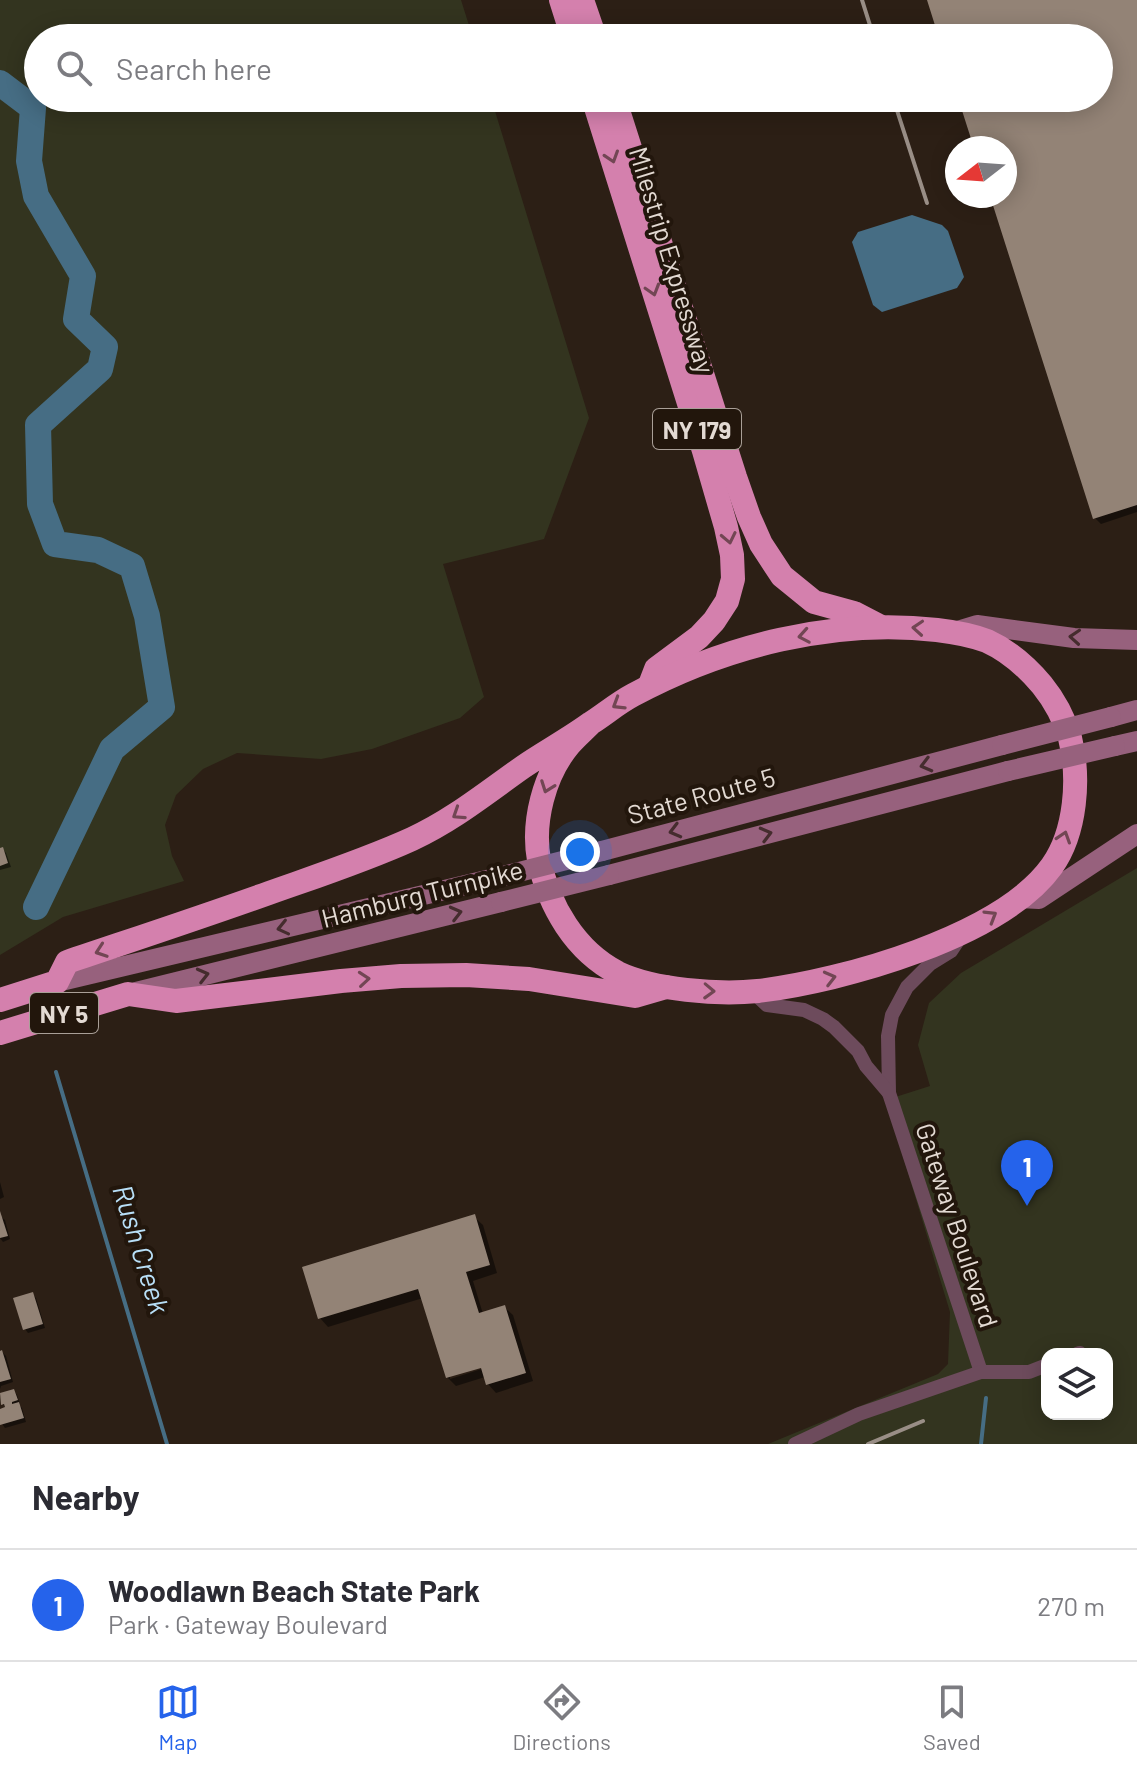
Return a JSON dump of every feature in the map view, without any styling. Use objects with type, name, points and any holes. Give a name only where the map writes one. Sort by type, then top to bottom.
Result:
[{"type":"highway","points":[[561,0],[569,24]]},
{"type":"highway","points":[[582,0],[590,24]]},
{"type":"highway","name":"Milestrip Expressway","points":[[597,112],[708,463],[732,555],[733,579],[727,601],[699,637],[656,669],[648,688]]},
{"type":"highway","name":"Milestrip Expressway","points":[[618,112],[735,477],[761,544],[782,576],[814,602],[854,613],[881,627]]},
{"type":"highway","points":[[57,982],[67,962],[341,868],[415,838],[457,815],[608,710],[648,688],[729,655],[800,636],[881,627],[913,627],[985,640],[1008,652],[1027,668],[1059,710],[1070,740],[1075,793],[1066,836],[1048,871],[1019,898],[963,932],[916,952],[806,983],[753,992],[666,987],[620,974],[599,960],[565,925],[543,878],[537,850],[541,803],[552,773],[566,748],[590,724]]},
{"type":"highway","points":[[128,994],[176,1001],[341,981],[466,975],[529,979],[635,996],[666,987]]},
{"type":"highway","name":"State Route 5","points":[[0,1000],[57,982]]},
{"type":"highway","name":"Hamburg Turnpike","points":[[0,1033],[128,994]]},
{"type":"main road","points":[[954,632],[977,625],[1074,638],[1137,640]]},
{"type":"main road","name":"State Route 5","points":[[57,982],[495,878],[1137,710]]},
{"type":"main road","name":"Hamburg Turnpike","points":[[128,994],[1137,741]]},
{"type":"main road","points":[[1019,898],[1039,899],[1137,834]]},
{"type":"street","name":"Gateway Boulevard","points":[[963,932],[951,951],[930,964],[907,987],[892,1015],[888,1036],[889,1093],[981,1372]]},
{"type":"street","name":"Gateway Boulevard","points":[[753,992],[767,1005],[804,1010],[823,1019],[858,1051],[866,1066],[889,1093]]},
{"type":"street","points":[[795,1444],[859,1414],[981,1372],[1029,1372],[1041,1367]]},
{"type":"green space","points":[[0,0],[461,0],[469,24],[24,24],[24,112],[495,112],[589,418],[544,539],[443,564],[484,697],[460,718],[372,749],[321,759],[237,753],[203,769],[176,795],[165,825],[172,856],[184,881],[63,917],[0,955]]},
{"type":"green space","points":[[1137,868],[1137,1444],[768,1444],[938,1374],[948,1364],[950,1312],[886,1100],[930,1086],[918,1045],[929,1003],[961,973]]},
{"type":"water","points":[[912,215],[942,225],[948,231],[964,277],[957,288],[882,312],[873,305],[852,242],[858,232]]},
{"type":"building","points":[[927,0],[1137,0],[1137,505],[1093,519],[994,208],[1017,208],[1017,136],[970,136],[962,112],[1113,112],[1113,24],[935,24]]},
{"type":"building","points":[[3,847],[8,863],[0,866],[0,848]]},
{"type":"building","points":[[0,1211],[8,1236],[0,1238]]},
{"type":"building","points":[[475,1214],[490,1265],[466,1272],[479,1313],[505,1305],[526,1373],[486,1385],[481,1368],[446,1378],[418,1289],[318,1319],[302,1267]]},
{"type":"building","points":[[33,1292],[43,1324],[23,1330],[13,1298]]},
{"type":"building","points":[[0,1351],[11,1379],[0,1382]]},
{"type":"building","points":[[14,1389],[18,1400],[12,1404],[19,1402],[24,1418],[0,1425],[0,1409],[5,1407],[1,1405],[0,1393]]},
{"type":"waterway","name":"Rush Creek","points":[[0,83],[24,101]]},
{"type":"waterway","name":"Rush Creek","points":[[33,112],[29,161],[36,196],[83,276],[76,319],[105,347],[100,369],[38,425],[40,504],[55,544],[98,550],[132,566],[147,616],[162,707],[112,749],[36,907]]},
{"type":"waterway","name":"Rush Creek","points":[[56,1072],[167,1444]]},
{"type":"waterway","points":[[981,1444],[986,1398]]},
{"type":"railway","points":[[862,0],[870,24]]},
{"type":"railway","points":[[898,112],[927,203]]},
{"type":"railway","points":[[868,1444],[923,1421]]},
{"type":"place","name":"Woodlawn Beach State Park","points":[[1027,1206]]}]
